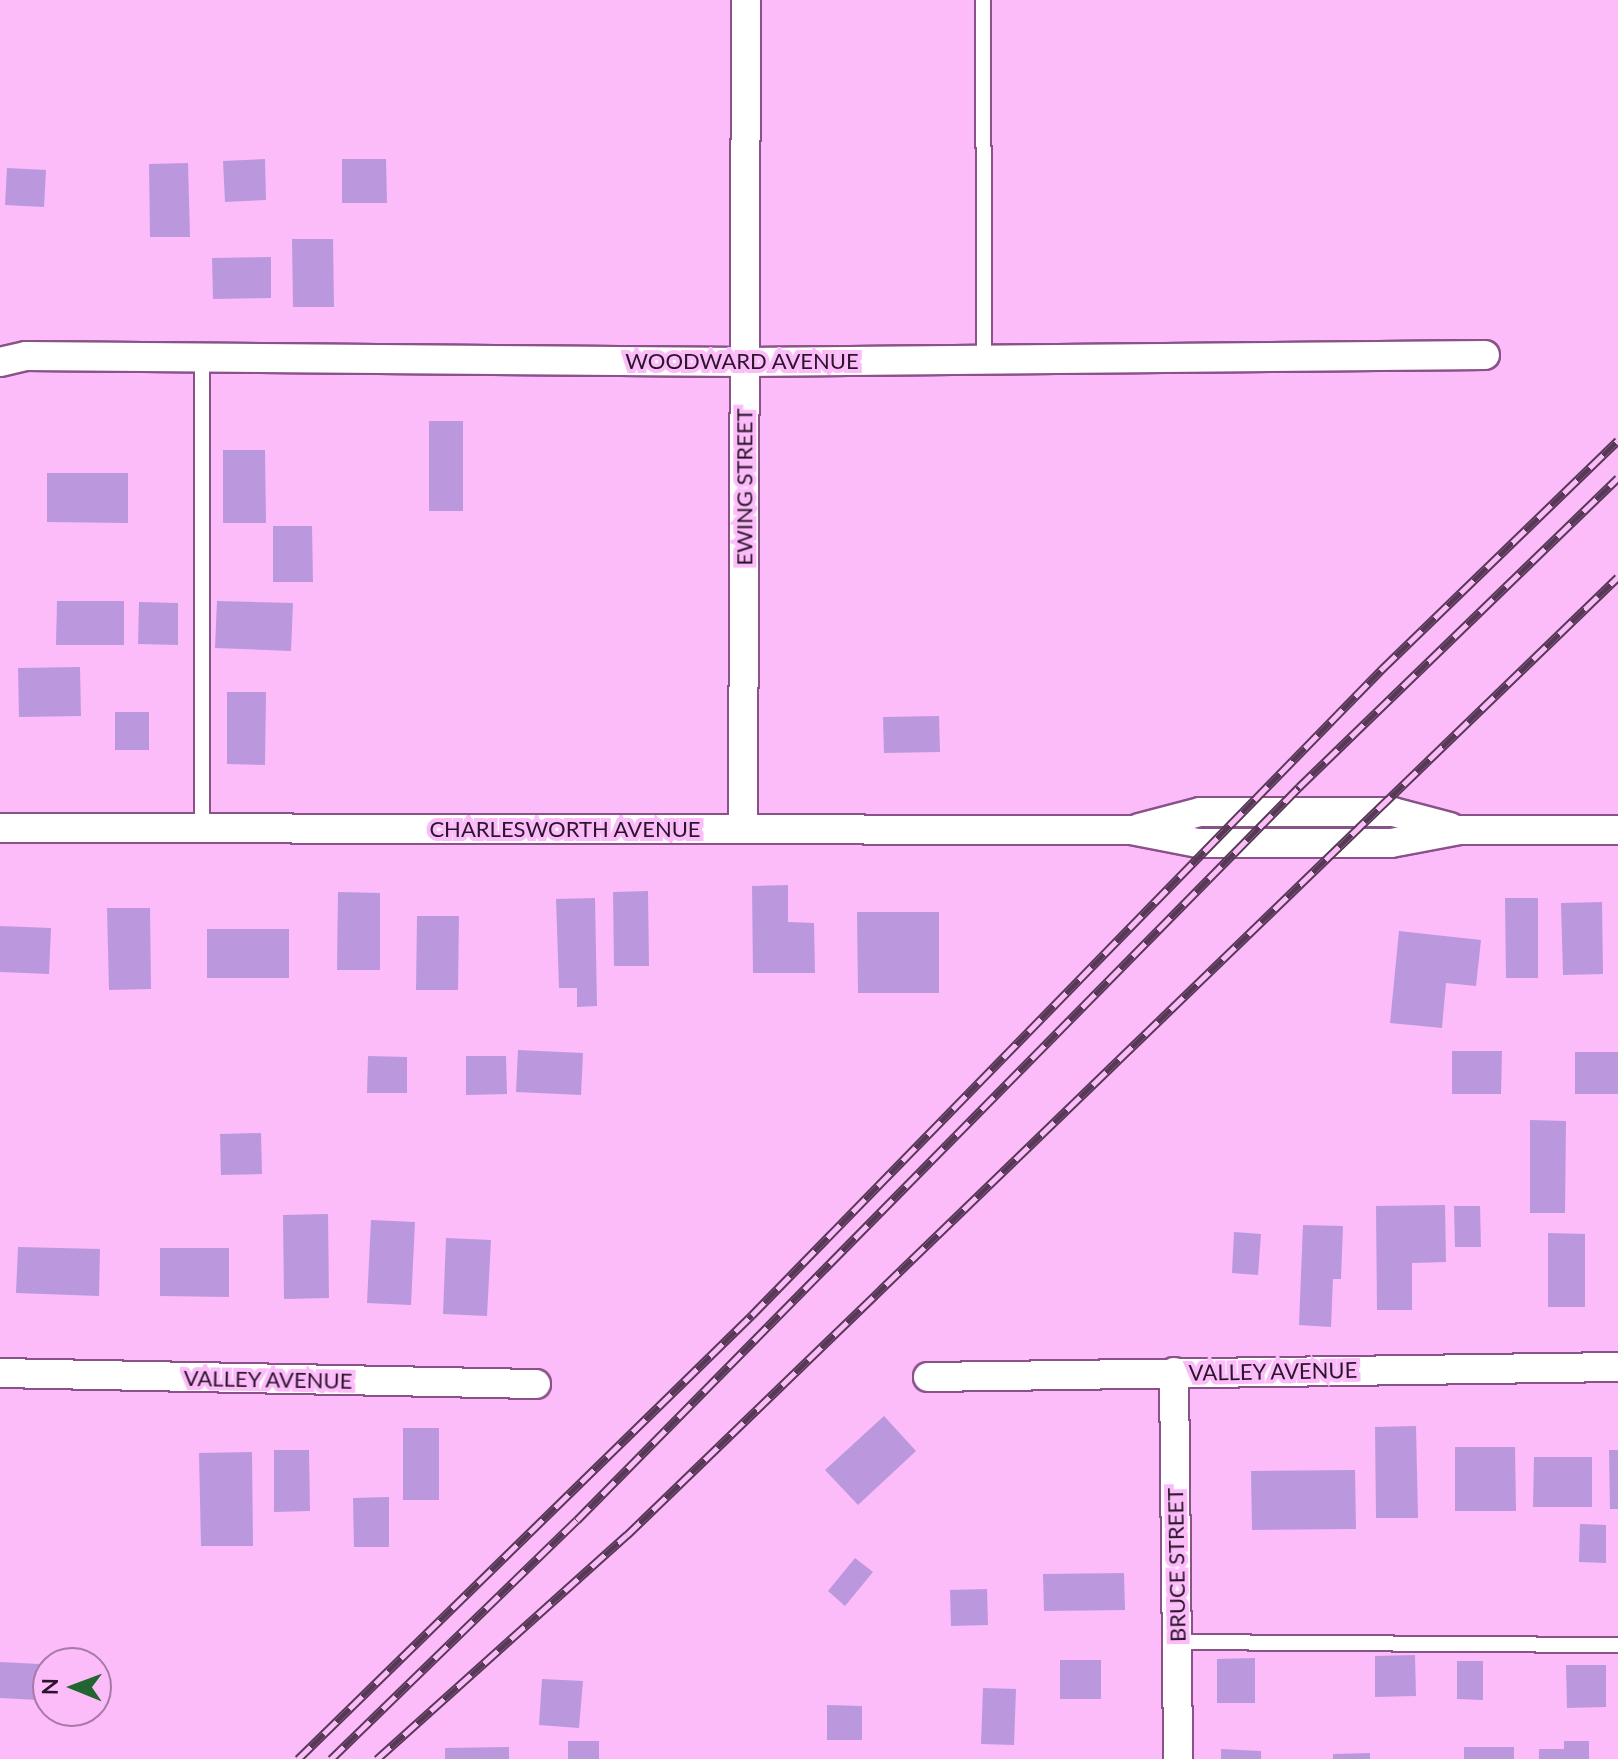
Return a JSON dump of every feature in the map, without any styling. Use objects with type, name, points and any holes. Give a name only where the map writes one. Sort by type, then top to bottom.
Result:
[{"type":"street","name":"EWING STREET","points":[[743,829],[746,0]]},
{"type":"street","name":"WOODWARD AVENUE","points":[[0,362],[26,356],[745,362],[1485,355]]},
{"type":"street","name":"CHARLESWORTH AVENUE","points":[[0,828],[1131,830],[1200,812],[1393,812],[1460,830],[1618,830]]},
{"type":"street","name":"VALLEY AVENUE","points":[[928,1377],[1618,1367]]},
{"type":"street","name":"BRUCE STREET","points":[[1174,1372],[1178,1759]]},
{"type":"street","name":"VALLEY AVENUE","points":[[0,1373],[536,1384]]},
{"type":"lane","points":[[983,0],[984,360]]},
{"type":"lane","points":[[202,358],[202,828]]},
{"type":"lane","points":[[1176,1642],[1618,1645]]},
{"type":"building","points":[[265,159],[266,200],[225,202],[223,161]]},
{"type":"building","points":[[342,159],[386,159],[387,203],[342,203]]},
{"type":"building","points":[[188,163],[190,237],[150,237],[149,164]]},
{"type":"building","points":[[7,168],[46,170],[44,207],[5,205]]},
{"type":"building","points":[[292,239],[333,239],[334,307],[293,307]]},
{"type":"building","points":[[271,257],[271,298],[213,299],[212,258]]},
{"type":"building","points":[[429,421],[463,421],[463,511],[429,511]]},
{"type":"building","points":[[223,450],[265,450],[266,523],[223,523]]},
{"type":"building","points":[[47,473],[128,473],[128,523],[47,522]]},
{"type":"building","points":[[273,526],[312,526],[313,582],[273,582]]},
{"type":"building","points":[[57,601],[124,601],[124,645],[56,645]]},
{"type":"building","points":[[217,601],[293,603],[291,651],[215,648]]},
{"type":"building","points":[[139,602],[178,603],[178,645],[138,644]]},
{"type":"building","points":[[80,667],[81,716],[19,717],[18,668]]},
{"type":"building","points":[[227,692],[266,692],[265,765],[227,764]]},
{"type":"building","points":[[115,712],[149,712],[149,750],[115,750]]},
{"type":"building","points":[[939,716],[940,752],[884,753],[883,717]]},
{"type":"building","points":[[788,885],[788,922],[814,923],[815,973],[753,973],[752,886]]},
{"type":"building","points":[[648,891],[649,966],[614,966],[613,892]]},
{"type":"building","points":[[338,892],[380,893],[380,970],[337,970]]},
{"type":"building","points":[[595,898],[597,1006],[577,1007],[577,988],[559,988],[556,899]]},
{"type":"building","points":[[1505,898],[1538,898],[1538,978],[1506,978]]},
{"type":"building","points":[[1602,902],[1603,974],[1563,975],[1561,903]]},
{"type":"building","points":[[107,908],[150,908],[151,989],[109,990]]},
{"type":"building","points":[[857,912],[939,912],[939,993],[858,993]]},
{"type":"building","points":[[417,916],[459,916],[458,990],[416,990]]},
{"type":"building","points":[[0,926],[51,928],[49,974],[0,972]]},
{"type":"building","points":[[207,929],[289,929],[289,978],[207,978]]},
{"type":"building","points":[[1399,931],[1481,940],[1476,986],[1446,983],[1442,1028],[1390,1023]]},
{"type":"building","points":[[518,1050],[583,1053],[581,1095],[516,1092]]},
{"type":"building","points":[[1452,1051],[1502,1051],[1501,1094],[1452,1094]]},
{"type":"building","points":[[1575,1052],[1618,1052],[1618,1094],[1575,1094]]},
{"type":"building","points":[[368,1056],[407,1057],[407,1093],[367,1093]]},
{"type":"building","points":[[466,1056],[506,1056],[507,1094],[466,1095]]},
{"type":"building","points":[[1530,1120],[1566,1121],[1565,1213],[1530,1213]]},
{"type":"building","points":[[261,1133],[262,1174],[221,1175],[220,1134]]},
{"type":"building","points":[[1445,1205],[1446,1262],[1412,1263],[1412,1310],[1377,1310],[1376,1206]]},
{"type":"building","points":[[1454,1206],[1480,1206],[1481,1247],[1455,1247]]},
{"type":"building","points":[[328,1214],[329,1298],[284,1299],[283,1215]]},
{"type":"building","points":[[371,1220],[415,1222],[411,1305],[367,1303]]},
{"type":"building","points":[[1303,1225],[1343,1226],[1341,1279],[1333,1279],[1331,1327],[1299,1325]]},
{"type":"building","points":[[1234,1232],[1261,1234],[1258,1275],[1232,1273]]},
{"type":"building","points":[[1548,1233],[1585,1234],[1585,1307],[1548,1307]]},
{"type":"building","points":[[446,1238],[491,1240],[487,1316],[443,1314]]},
{"type":"building","points":[[18,1247],[100,1249],[99,1296],[16,1293]]},
{"type":"building","points":[[160,1248],[229,1248],[229,1297],[160,1296]]},
{"type":"building","points":[[884,1416],[916,1451],[858,1505],[825,1470]]},
{"type":"building","points":[[1416,1426],[1418,1518],[1376,1518],[1375,1427]]},
{"type":"building","points":[[403,1428],[439,1428],[439,1500],[403,1500]]},
{"type":"building","points":[[1455,1447],[1515,1447],[1516,1511],[1455,1511]]},
{"type":"building","points":[[274,1450],[309,1450],[310,1511],[274,1512]]},
{"type":"building","points":[[1609,1450],[1618,1450],[1618,1509],[1610,1509]]},
{"type":"building","points":[[252,1452],[253,1546],[201,1546],[199,1453]]},
{"type":"building","points":[[1534,1457],[1592,1457],[1592,1507],[1533,1507]]},
{"type":"building","points":[[1355,1470],[1356,1529],[1252,1530],[1251,1471]]},
{"type":"building","points":[[389,1497],[389,1547],[354,1547],[353,1498]]},
{"type":"building","points":[[1580,1524],[1606,1525],[1606,1563],[1579,1562]]},
{"type":"building","points":[[855,1558],[873,1572],[845,1606],[828,1591]]},
{"type":"building","points":[[1124,1573],[1125,1610],[1044,1611],[1043,1574]]},
{"type":"building","points":[[987,1589],[988,1625],[951,1626],[950,1590]]},
{"type":"building","points":[[1415,1655],[1416,1696],[1375,1697],[1375,1656]]},
{"type":"building","points":[[1255,1658],[1255,1703],[1217,1703],[1217,1659]]},
{"type":"building","points":[[1060,1660],[1101,1660],[1101,1699],[1060,1699]]},
{"type":"building","points":[[1457,1661],[1483,1661],[1483,1700],[1457,1699]]},
{"type":"building","points":[[0,1662],[32,1664],[32,1700],[0,1698]]},
{"type":"building","points":[[1566,1665],[1606,1665],[1606,1707],[1567,1708]]},
{"type":"building","points":[[542,1679],[583,1681],[579,1728],[539,1725]]},
{"type":"building","points":[[983,1688],[1016,1689],[1014,1745],[981,1744]]},
{"type":"building","points":[[827,1705],[862,1706],[862,1740],[827,1740]]},
{"type":"building","points":[[568,1741],[599,1741],[599,1759],[568,1759]]},
{"type":"building","points":[[1564,1741],[1589,1741],[1589,1759],[1539,1759],[1539,1749],[1564,1749]]},
{"type":"building","points":[[509,1747],[509,1759],[445,1759],[445,1748]]},
{"type":"building","points":[[1464,1747],[1514,1747],[1514,1759],[1464,1759]]},
{"type":"building","points":[[1221,1749],[1261,1751],[1261,1759],[1221,1759]]},
{"type":"building","points":[[1370,1753],[1370,1759],[1333,1759],[1333,1754]]},
{"type":"railway","points":[[298,1759],[752,1315],[1383,668],[1618,440]]},
{"type":"railway","points":[[331,1759],[577,1520],[1299,787],[1618,478]]},
{"type":"railway","points":[[377,1759],[627,1535],[1618,577]]}]
